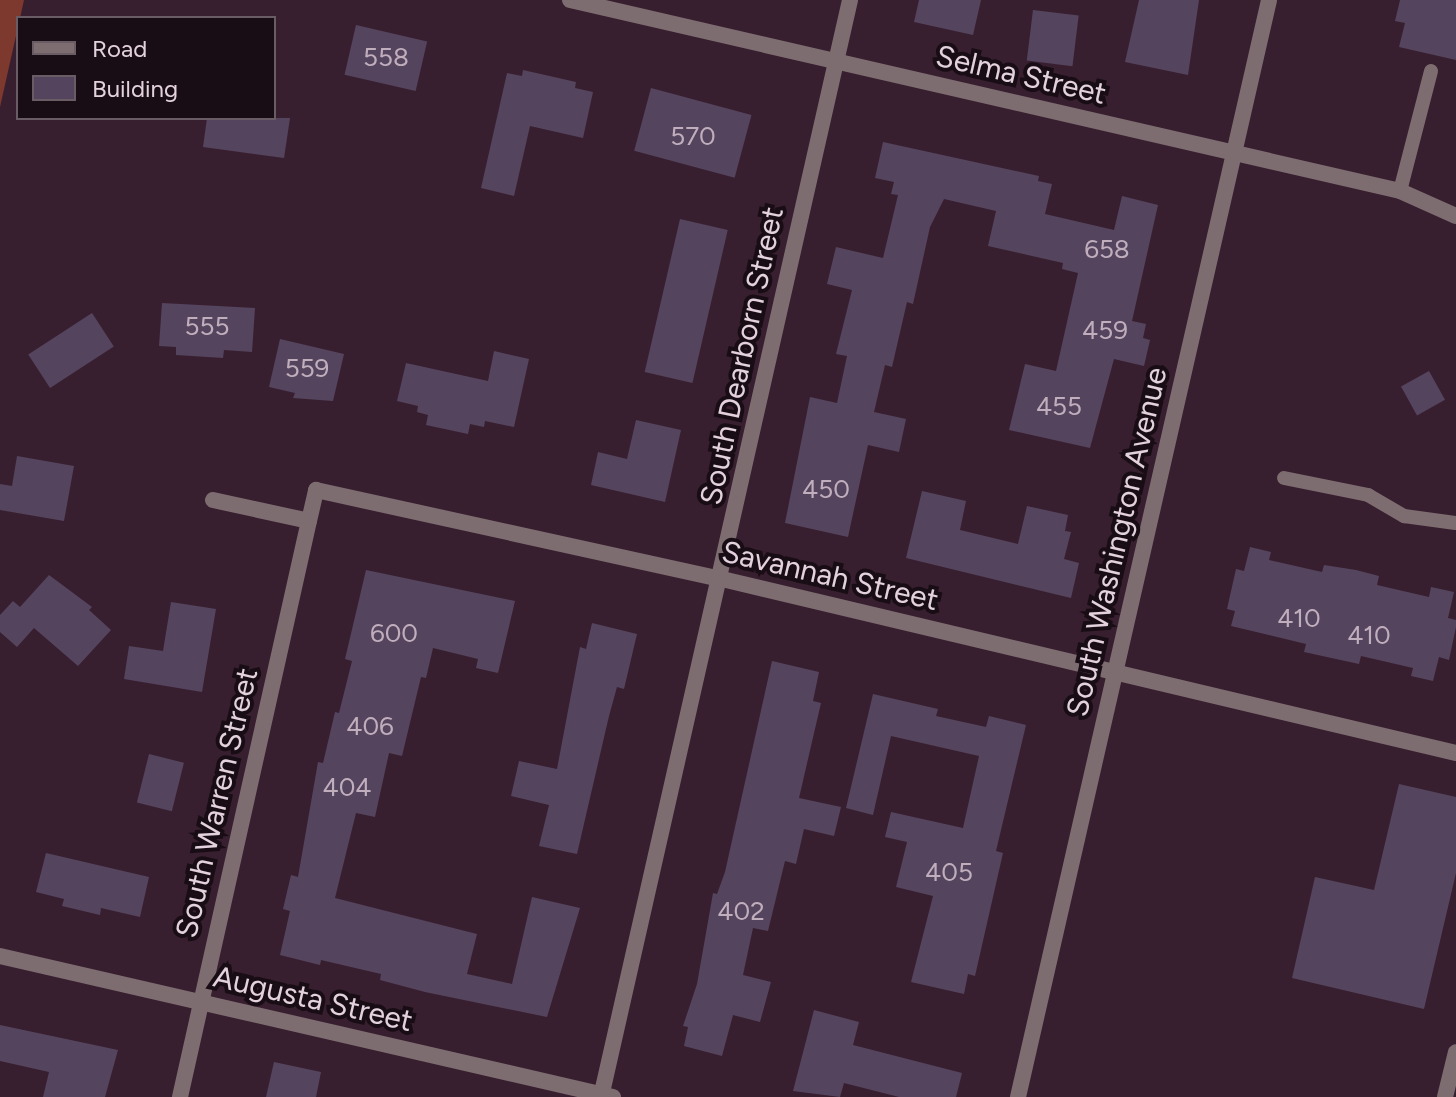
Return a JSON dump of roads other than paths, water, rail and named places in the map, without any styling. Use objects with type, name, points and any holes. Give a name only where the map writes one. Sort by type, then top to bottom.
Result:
[{"type":"street","name":"Selma Street","points":[[570,0],[1400,191],[1456,216]]},
{"type":"street","name":"South Dearborn Street","points":[[605,1096],[850,0]]},
{"type":"street","name":"South Washington Avenue","points":[[1018,1097],[1269,0]]},
{"type":"street","name":"Savannah Street","points":[[309,521],[316,490],[722,579],[1456,753]]},
{"type":"street","points":[[213,500],[309,521]]},
{"type":"street","name":"South Warren Street","points":[[180,1097],[309,521]]},
{"type":"street","name":"Augusta Street","points":[[0,956],[605,1096]]},
{"type":"street","points":[[1445,1097],[1456,1052]]},
{"type":"lane","points":[[1400,191],[1431,71]]},
{"type":"lane","points":[[1284,478],[1368,495],[1404,516],[1456,523]]}]
